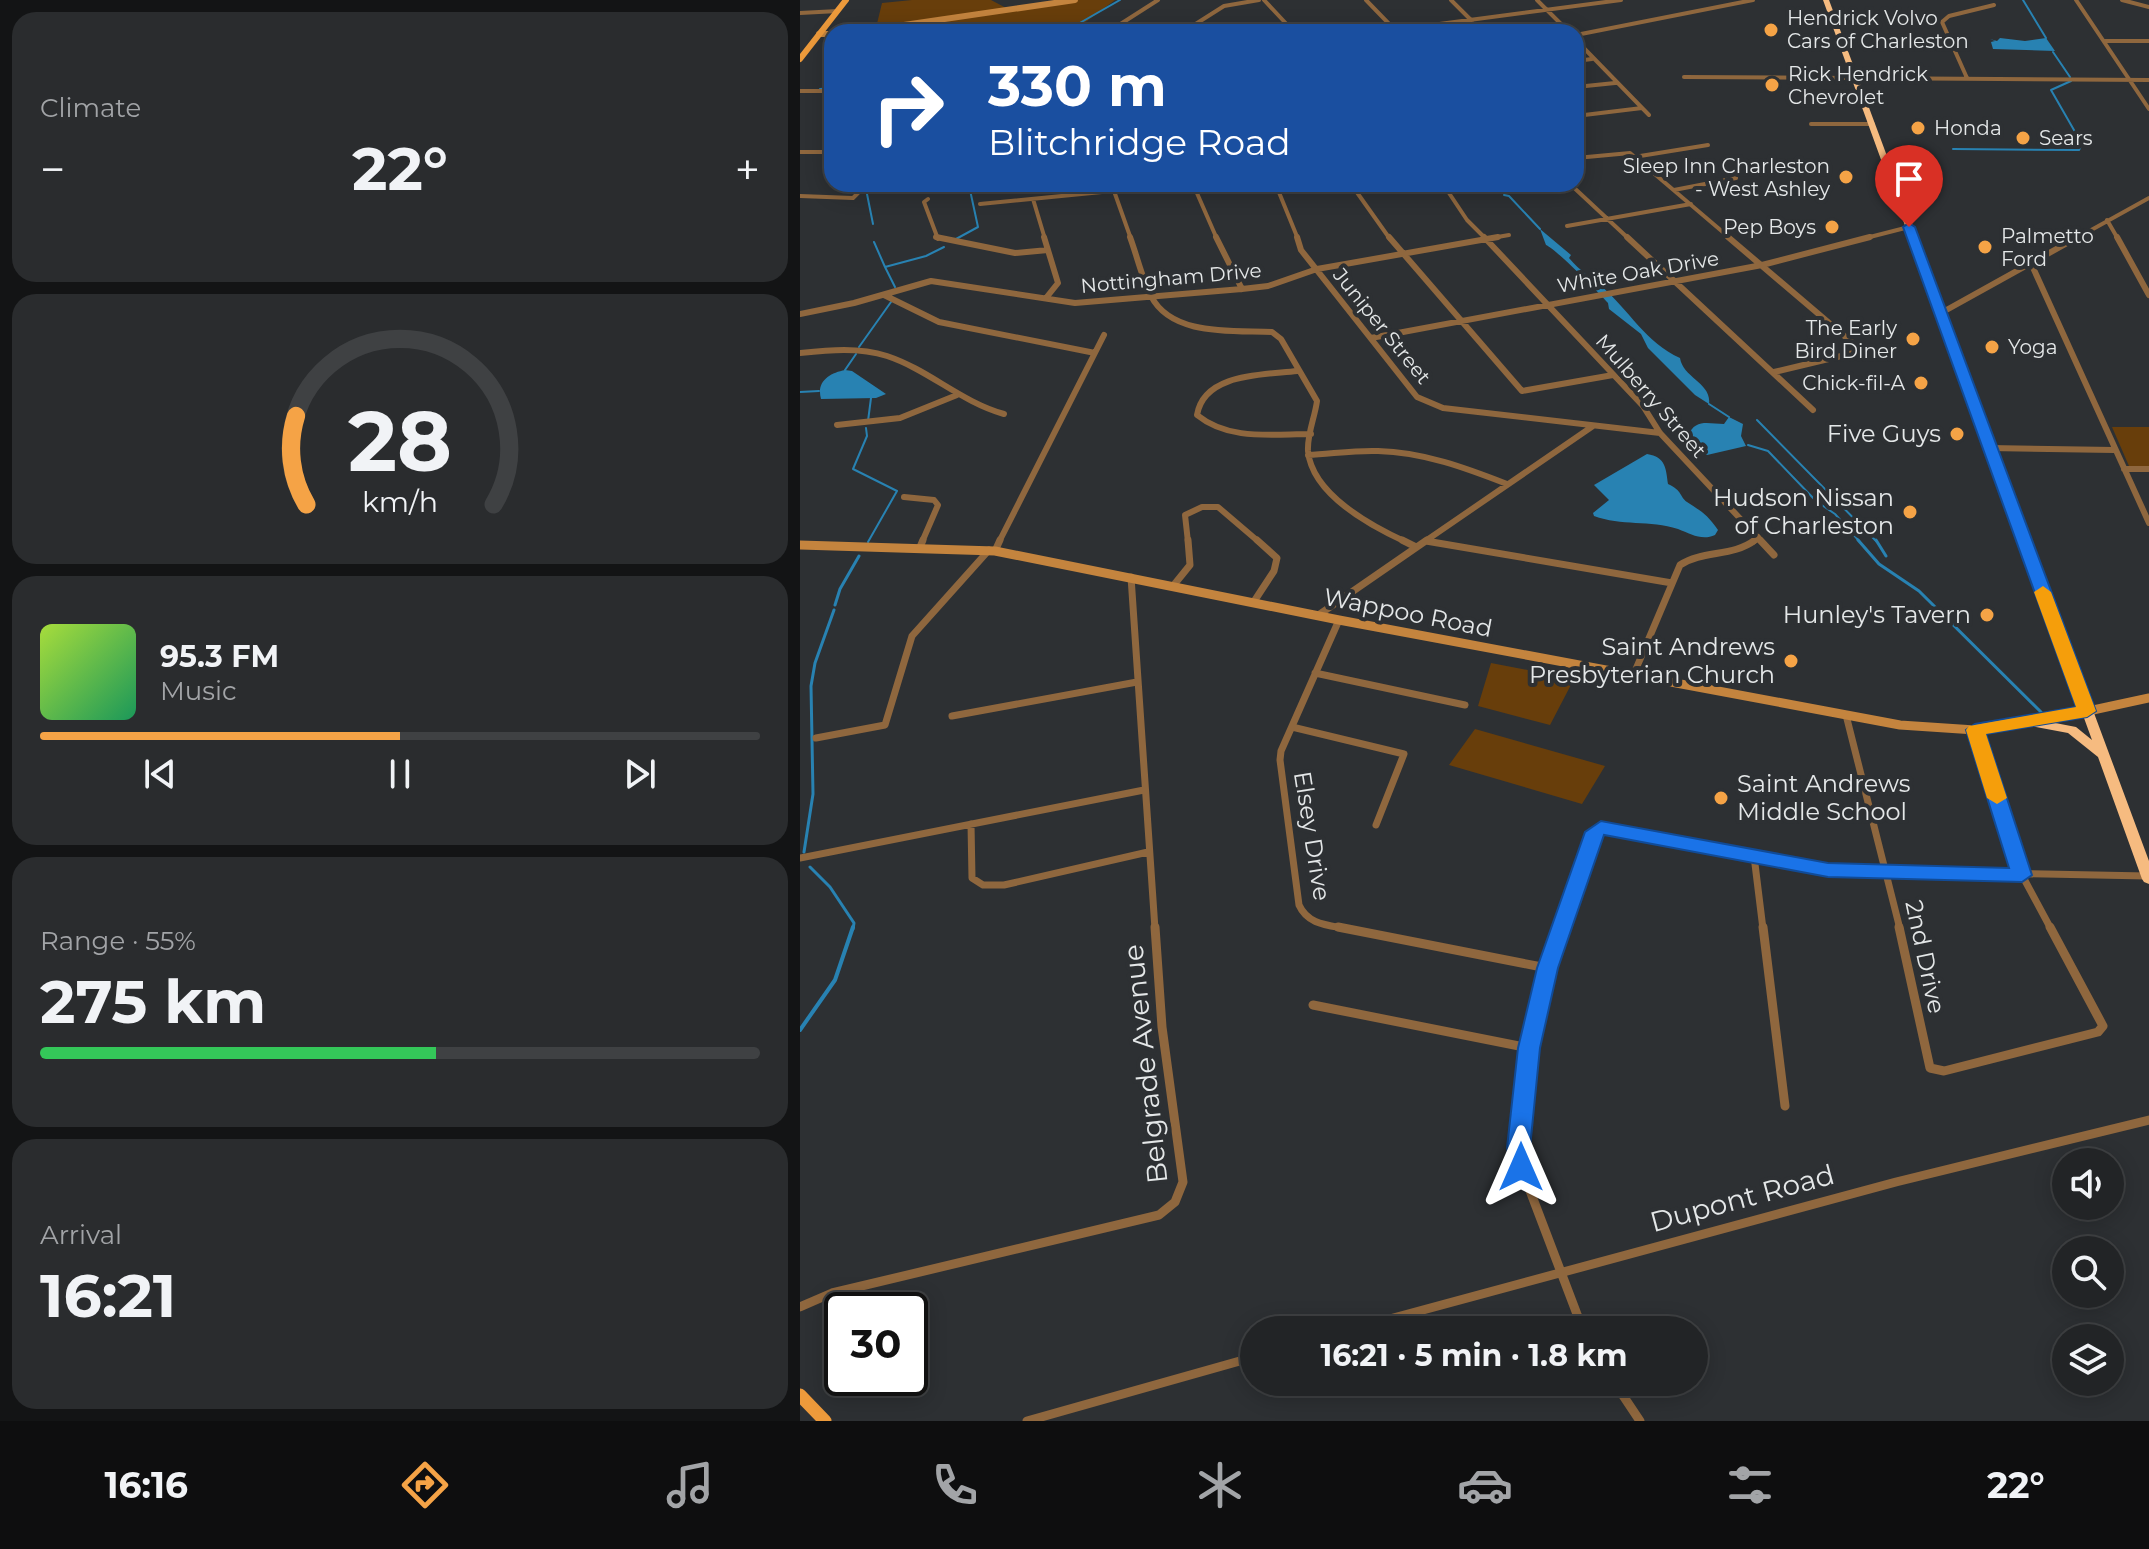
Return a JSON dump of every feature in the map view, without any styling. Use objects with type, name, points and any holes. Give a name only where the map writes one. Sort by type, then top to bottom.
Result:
[{"type":"highway","points":[[1826,0],[2148,877]]},
{"type":"highway","points":[[2030,722],[2072,730],[2104,757]]},
{"type":"main road","points":[[827,24],[846,0]]},
{"type":"main road","points":[[911,24],[1075,0]]},
{"type":"main road","points":[[800,59],[824,28]]},
{"type":"main road","points":[[819,34],[824,34]]},
{"type":"main road","name":"Wappoo Road","points":[[800,545],[992,551],[1317,616],[1900,725],[1975,730],[2149,698]]},
{"type":"main road","points":[[800,1395],[825,1421]]},
{"type":"street","points":[[1037,0],[1042,5]]},
{"type":"street","points":[[1120,24],[1158,0]]},
{"type":"street","points":[[1196,24],[1224,6],[1262,0],[1286,24]]},
{"type":"street","points":[[1366,0],[1388,24]]},
{"type":"street","points":[[1451,0],[1472,21]]},
{"type":"street","points":[[1537,0],[1561,24]]},
{"type":"street","points":[[1449,24],[1619,0]]},
{"type":"street","points":[[1584,35],[1753,0]]},
{"type":"street","points":[[2076,0],[2149,109]]},
{"type":"street","points":[[2122,0],[2149,7]]},
{"type":"street","points":[[1967,78],[1942,22],[1949,16],[1994,5]]},
{"type":"street","points":[[800,13],[838,11]]},
{"type":"street","points":[[2104,41],[2149,41]]},
{"type":"street","points":[[1584,48],[1649,115]]},
{"type":"street","points":[[1584,60],[1592,59]]},
{"type":"street","points":[[1684,77],[2149,80]]},
{"type":"street","points":[[1584,86],[1615,83]]},
{"type":"street","points":[[800,91],[824,91]]},
{"type":"street","points":[[1584,115],[1642,108]]},
{"type":"street","points":[[1811,124],[1873,124]]},
{"type":"street","points":[[1634,157],[1708,145]]},
{"type":"street","points":[[800,152],[824,152]]},
{"type":"street","points":[[1584,157],[1623,152],[1634,157],[1862,351],[1774,372]]},
{"type":"street","points":[[1674,190],[1736,178]]},
{"type":"street","points":[[800,196],[853,198],[858,192]]},
{"type":"street","points":[[980,204],[1104,192]]},
{"type":"street","points":[[1114,192],[1152,298],[1162,310],[1192,327],[1272,332],[1281,339],[1317,401],[1308,455],[1316,476],[1358,515],[1416,547]]},
{"type":"street","points":[[1196,192],[1242,289]]},
{"type":"street","name":"Juniper Street","points":[[1278,192],[1299,234],[1301,250],[1417,397],[1431,405],[1660,433]]},
{"type":"street","points":[[1356,192],[1401,254],[1522,391],[1613,375]]},
{"type":"street","name":"Mulberry Street","points":[[1448,192],[1467,220],[1550,304],[1643,406],[1660,433],[1774,555]]},
{"type":"street","points":[[1579,192],[1813,410]]},
{"type":"street","points":[[1941,313],[2030,261],[2149,198]]},
{"type":"street","points":[[928,199],[924,202],[939,240],[1015,253],[1048,250]]},
{"type":"street","points":[[1033,199],[1058,283],[1046,298]]},
{"type":"street","points":[[1567,226],[1691,204]]},
{"type":"street","points":[[2107,220],[2149,295]]},
{"type":"street","name":"White Oak Drive","points":[[1371,338],[1762,265],[1909,227]]},
{"type":"street","name":"Nottingham Drive","points":[[884,295],[931,281],[1092,303],[1152,298],[1276,283],[1317,269],[1509,235]]},
{"type":"street","points":[[2030,261],[2149,523]]},
{"type":"street","points":[[800,314],[884,295],[939,322],[1095,353]]},
{"type":"street","points":[[816,738],[885,725],[912,636],[992,551],[1104,335]]},
{"type":"street","points":[[800,353],[846,350],[887,356],[985,410],[1004,414]]},
{"type":"street","points":[[1297,371],[1224,382],[1206,393],[1199,403],[1197,415],[1208,425],[1228,431],[1311,434]]},
{"type":"street","points":[[837,425],[900,418],[957,395]]},
{"type":"street","points":[[1317,616],[1593,426]]},
{"type":"street","points":[[1989,448],[2114,450]]},
{"type":"street","points":[[1308,455],[1384,451],[1465,467],[1507,484]]},
{"type":"street","points":[[2124,469],[2149,469]]},
{"type":"street","points":[[904,497],[934,500],[938,505],[920,547]]},
{"type":"street","points":[[1173,586],[1190,565],[1185,515],[1202,507],[1218,507],[1277,558],[1274,571],[1253,603]]},
{"type":"street","points":[[1633,676],[1680,565],[1691,557],[1747,546],[1756,542],[1758,537]]},
{"type":"street","points":[[1425,541],[1672,583]]},
{"type":"street","name":"Belgrade Avenue","points":[[800,1307],[832,1293],[1159,1215],[1172,1207],[1183,1182],[1162,1027],[1131,577]]},
{"type":"street","name":"Elsey Drive","points":[[1339,620],[1280,760],[1299,905],[1304,916],[1317,923],[1547,968]]},
{"type":"street","points":[[1315,673],[1465,705]]},
{"type":"street","points":[[952,716],[1137,682]]},
{"type":"street","name":"2nd Drive","points":[[1846,715],[1887,872],[1930,1068],[1944,1071],[2098,1032],[2103,1026],[2022,875]]},
{"type":"street","points":[[1292,727],[1404,754],[1376,825]]},
{"type":"street","points":[[1975,730],[2022,875]]},
{"type":"street","points":[[800,858],[1144,790]]},
{"type":"street","points":[[971,824],[972,878],[983,885],[1004,885],[1148,852]]},
{"type":"street","points":[[1577,1316],[1521,1167],[1518,1148],[1529,1048],[1547,968],[1595,832],[1601,828],[1828,870],[2148,877]]},
{"type":"street","points":[[1754,856],[1785,1106]]},
{"type":"street","points":[[1313,1005],[1529,1048]]},
{"type":"street","name":"Dupont Road","points":[[1400,1316],[1896,1182],[2149,1120]]},
{"type":"street","points":[[1027,1421],[1240,1361]]},
{"type":"street","points":[[1623,1396],[1640,1421]]},
{"type":"shaded area","points":[[991,0],[1010,10],[1075,0],[1115,0],[1081,24],[877,24],[882,3]]},
{"type":"shaded area","points":[[2112,427],[2149,427],[2149,466],[2129,466]]},
{"type":"shaded area","points":[[1491,663],[1574,679],[1550,725],[1478,706]]},
{"type":"shaded area","points":[[1475,729],[1605,766],[1582,804],[1449,765]]},
{"type":"water","points":[[2000,38],[2025,41],[2046,38],[2055,51],[1993,49],[1991,42],[1995,41],[1990,39],[1997,41]]},
{"type":"water","points":[[1540,229],[1571,255],[1569,258],[1573,263],[1611,295],[1647,335],[1680,358],[1686,371],[1706,391],[1709,404],[1695,395],[1648,348],[1641,334],[1609,309],[1608,303],[1596,290],[1546,245]]},
{"type":"water","points":[[852,371],[886,394],[876,398],[821,399],[822,383],[834,373]]},
{"type":"water","points":[[1729,417],[1743,424],[1741,436],[1746,446],[1707,455],[1692,452],[1688,436],[1694,427],[1703,423],[1724,424]]},
{"type":"water","points":[[1647,454],[1661,461],[1668,484],[1711,520],[1718,530],[1715,535],[1701,537],[1667,526],[1594,516],[1593,513],[1609,500],[1594,485]]},
{"type":"waterway","points":[[1078,24],[1120,0]]},
{"type":"waterway","points":[[2023,0],[2046,38]]},
{"type":"waterway","points":[[2053,52],[2070,77]]},
{"type":"waterway","points":[[1953,149],[2079,150],[2082,144],[2051,90],[2071,81]]},
{"type":"waterway","points":[[820,89],[824,89]]},
{"type":"waterway","points":[[867,192],[873,224]]},
{"type":"waterway","points":[[956,239],[978,227],[970,192]]},
{"type":"waterway","points":[[1504,195],[1509,196],[1540,229]]},
{"type":"waterway","points":[[874,242],[885,267]]},
{"type":"waterway","points":[[885,267],[926,256],[944,247]]},
{"type":"waterway","points":[[885,267],[895,287]]},
{"type":"waterway","points":[[859,347],[891,302]]},
{"type":"waterway","points":[[845,370],[856,354]]},
{"type":"waterway","points":[[800,392],[819,391]]},
{"type":"waterway","points":[[868,421],[871,398]]},
{"type":"waterway","points":[[1709,404],[1729,417]]},
{"type":"waterway","points":[[1757,420],[1877,542]]},
{"type":"waterway","points":[[866,428],[867,436],[853,469],[897,491],[868,542]]},
{"type":"waterway","points":[[1748,445],[1768,451],[1860,542]]},
{"type":"waterway","points":[[1858,540],[1879,564],[1919,591],[2041,712]]},
{"type":"waterway","points":[[1876,540],[1886,556]]},
{"type":"waterway","points":[[835,605],[840,589],[859,556]]},
{"type":"waterway","points":[[804,852],[813,794],[811,686],[815,663],[834,610]]},
{"type":"waterway","points":[[810,867],[830,887],[854,923],[853,929]]},
{"type":"waterway","points":[[800,1030],[835,980],[853,927]]},
{"type":"slow traffic","points":[[1997,798],[1975,730],[2087,711],[2043,592]]},
{"type":"place","name":"Hendrick Volvo Cars of Charleston","points":[[1771,30]]},
{"type":"place","name":"Rick Hendrick Chevrolet","points":[[1772,85]]},
{"type":"place","name":"Honda","points":[[1918,128]]},
{"type":"place","name":"Sears","points":[[2023,138]]},
{"type":"place","name":"Sleep Inn Charleston - West Ashley","points":[[1846,177]]},
{"type":"place","name":"Pep Boys","points":[[1832,227]]},
{"type":"place","name":"Palmetto Ford","points":[[1985,247]]},
{"type":"place","name":"The Early Bird Diner","points":[[1913,339]]},
{"type":"place","name":"Yoga","points":[[1992,347]]},
{"type":"place","name":"Chick-fil-A","points":[[1921,383]]},
{"type":"place","name":"Five Guys","points":[[1957,434]]},
{"type":"place","name":"Hudson Nissan of Charleston","points":[[1910,512]]},
{"type":"place","name":"Hunley's Tavern","points":[[1987,615]]},
{"type":"place","name":"Saint Andrews Presbyterian Church","points":[[1791,661]]},
{"type":"place","name":"Saint Andrews Middle School","points":[[1721,798]]},
{"type":"route","points":[[1521,1167],[1518,1148],[1529,1048],[1547,968],[1595,832],[1601,828],[1828,870],[2022,875],[1975,730],[2087,711],[1909,227]]}]
